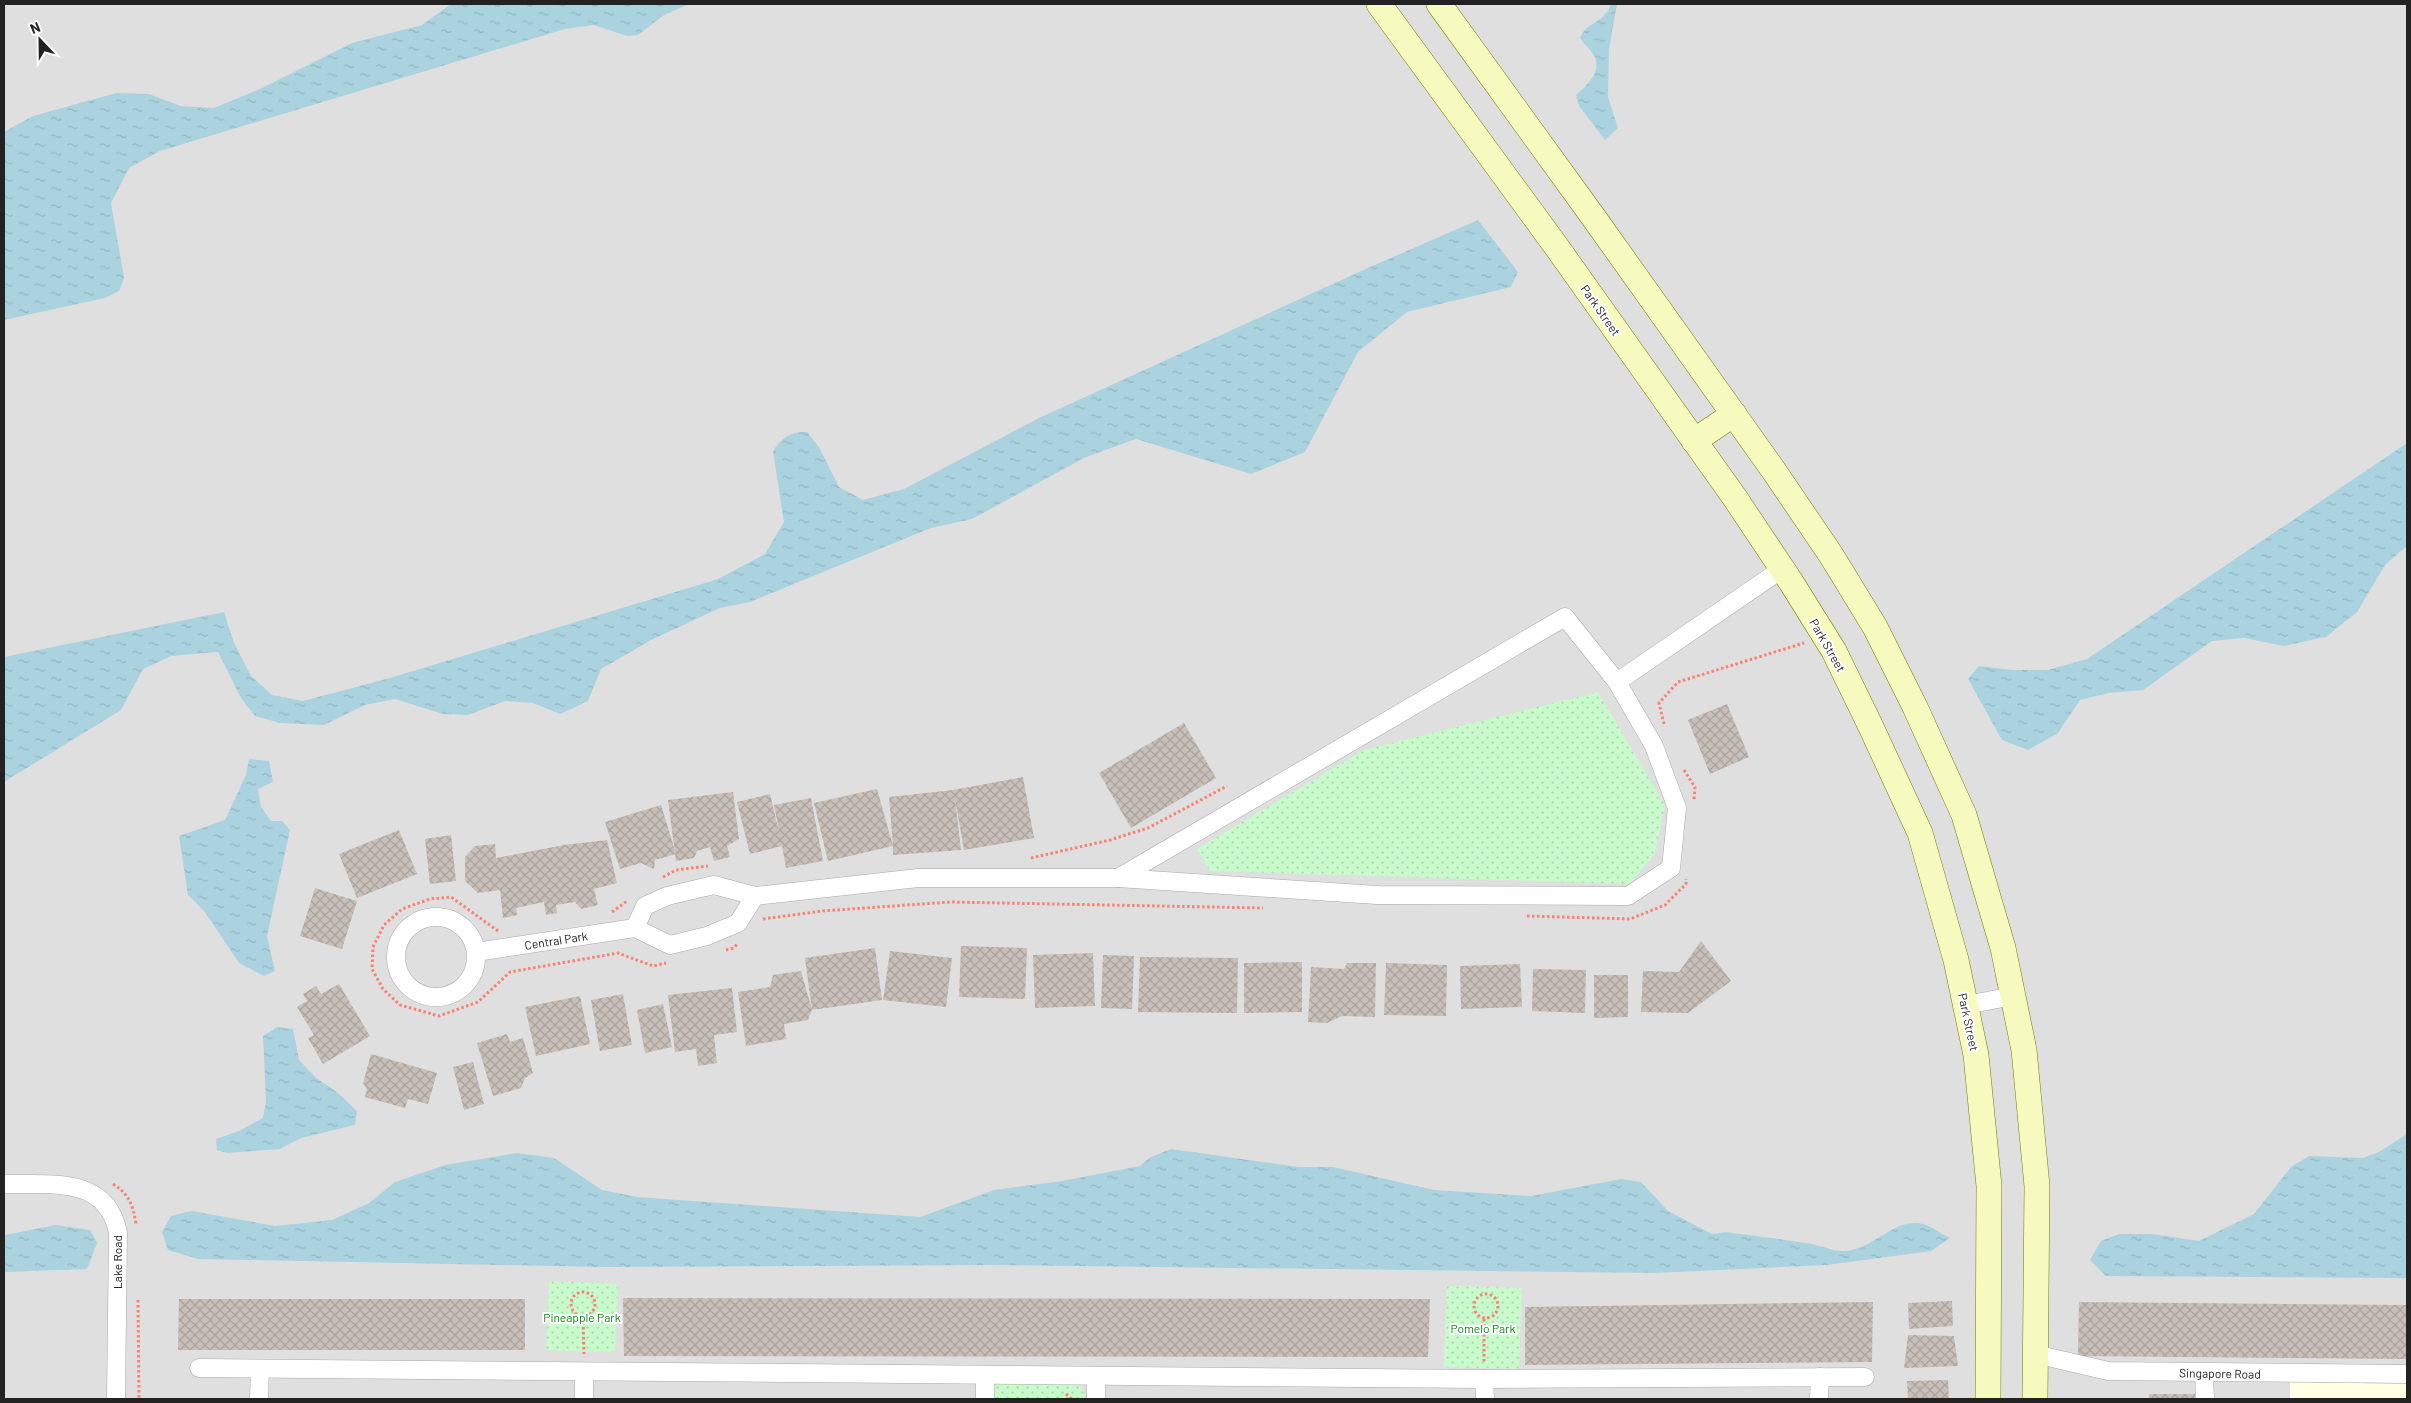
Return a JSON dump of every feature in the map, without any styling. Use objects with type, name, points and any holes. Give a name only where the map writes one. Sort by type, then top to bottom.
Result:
[{"type":"street","name":"Park Street","points":[[1380,4],[1556,246],[1782,569],[1834,651],[1920,833],[1956,960],[1976,1055],[1989,1186],[1988,1399]]},
{"type":"street","points":[[1438,4],[1734,414],[1850,587],[1875,627],[1915,707],[1964,816],[2003,948],[2024,1050],[2037,1186],[2035,1399]]},
{"type":"street","points":[[1694,441],[1734,414]]},
{"type":"street","points":[[1617,682],[1782,569]]},
{"type":"street","points":[[755,896],[738,923],[707,936],[670,945],[635,928],[645,906],[667,896],[714,885],[755,896],[918,878],[1118,878],[1377,895],[1628,896],[1672,868],[1677,808],[1654,746],[1617,682],[1565,617],[1118,878]]},
{"type":"street","points":[[431,917],[444,918],[456,922],[466,930],[476,952],[475,966],[469,979],[460,989],[447,996],[426,995],[408,986],[400,975],[396,962],[396,949],[408,927],[419,920],[431,917]]},
{"type":"street","name":"Central Park","points":[[476,952],[635,928]]},
{"type":"street","points":[[1966,1005],[2013,996]]},
{"type":"street","name":"Lake Road","points":[[4,1184],[73,1185],[92,1194],[115,1218],[118,1233],[116,1399]]},
{"type":"street","name":"Singapore Road","points":[[2035,1354],[2108,1371],[2407,1374]]},
{"type":"street","points":[[199,1368],[1484,1380],[1865,1377]]},
{"type":"street","points":[[259,1399],[260,1369]]},
{"type":"street","points":[[584,1372],[584,1399]]},
{"type":"street","points":[[2204,1373],[2205,1399]]},
{"type":"street","points":[[985,1375],[985,1399]]},
{"type":"street","points":[[1096,1376],[1096,1399]]},
{"type":"street","points":[[1819,1399],[1820,1377]]},
{"type":"street","points":[[1484,1380],[1484,1399]]},
{"type":"path","points":[[1666,732],[1659,704],[1678,682],[1807,642]]},
{"type":"path","points":[[1680,766],[1695,787],[1694,806]]},
{"type":"path","points":[[1025,860],[1110,840],[1148,828],[1227,786]]},
{"type":"path","points":[[660,878],[676,870],[711,865]]},
{"type":"path","points":[[1521,916],[1630,919],[1665,905],[1686,884],[1687,874]]},
{"type":"path","points":[[508,930],[499,931],[451,897],[430,899],[402,909],[384,925],[374,947],[372,969],[383,989],[400,1005],[439,1016],[478,1002],[510,972],[618,953],[653,966],[671,962]]},
{"type":"path","points":[[606,913],[615,911],[629,899]]},
{"type":"path","points":[[759,923],[765,917],[950,902],[1273,908]]},
{"type":"path","points":[[725,950],[734,948],[740,942]]},
{"type":"path","points":[[579,1292],[588,1292],[594,1297],[596,1304],[592,1312],[583,1317],[574,1312],[571,1300],[579,1292]]},
{"type":"path","points":[[1486,1294],[1494,1297],[1498,1307],[1492,1317],[1484,1318],[1476,1315],[1473,1307],[1475,1300],[1486,1294]]},
{"type":"path","points":[[583,1317],[584,1372]]},
{"type":"path","points":[[1484,1318],[1484,1380]]},
{"type":"shaded area","points":[[4,4],[2407,4],[2407,1399],[4,1399]]},
{"type":"shaded area","points":[[2290,1382],[2407,1384],[2407,1399],[2290,1399]]},
{"type":"green space","points":[[1598,692],[1665,805],[1655,853],[1630,884],[1210,871],[1197,849],[1364,750]]},
{"type":"green space","name":"Pineapple Park","points":[[549,1281],[618,1284],[615,1352],[546,1350]]},
{"type":"green space","name":"Pomelo Park","points":[[1447,1286],[1522,1288],[1519,1369],[1444,1367]]},
{"type":"green space","points":[[997,1382],[1076,1382],[1085,1392],[1085,1399],[992,1399],[992,1390]]},
{"type":"water","points":[[451,4],[689,4],[664,15],[638,35],[627,36],[594,25],[565,29],[160,151],[129,168],[111,203],[124,278],[119,291],[105,298],[4,320],[4,132],[33,116],[116,93],[149,94],[181,106],[214,108],[262,88],[352,43],[422,25]]},
{"type":"water","points":[[1611,4],[1617,4],[1609,49],[1608,97],[1618,128],[1605,140],[1579,106],[1576,95],[1593,77],[1597,65],[1593,54],[1580,38],[1587,29],[1604,15]]},
{"type":"water","points":[[1478,220],[1518,272],[1511,287],[1407,312],[1358,352],[1305,452],[1251,474],[1136,439],[1086,457],[972,519],[931,528],[750,602],[720,608],[651,640],[601,669],[588,701],[560,714],[533,703],[505,701],[468,715],[443,714],[395,699],[365,705],[324,725],[280,723],[255,716],[241,698],[218,652],[171,656],[143,669],[121,710],[4,782],[4,657],[224,612],[234,643],[251,676],[272,695],[303,701],[390,678],[718,579],[765,554],[784,522],[773,451],[779,442],[791,434],[807,432],[819,447],[839,487],[863,500],[904,489],[1039,418],[1370,267]]},
{"type":"water","points":[[2407,443],[2407,546],[2385,565],[2357,612],[2326,637],[2284,646],[2244,638],[2212,641],[2143,690],[2108,693],[2080,700],[2058,733],[2028,750],[2002,740],[1968,679],[1979,666],[2012,670],[2048,670],[2087,659]]},
{"type":"water","points":[[249,759],[269,761],[273,782],[258,789],[261,807],[271,821],[282,821],[290,830],[267,936],[275,971],[264,976],[239,963],[205,912],[188,895],[179,836],[225,820],[246,775]]},
{"type":"water","points":[[277,1027],[293,1029],[299,1060],[315,1077],[338,1093],[357,1111],[355,1125],[301,1138],[280,1149],[227,1153],[217,1150],[216,1139],[239,1131],[263,1118],[266,1102],[263,1036]]},
{"type":"water","points":[[2407,1134],[2407,1278],[2106,1276],[2090,1260],[2101,1241],[2119,1234],[2152,1234],[2199,1241],[2254,1214],[2291,1167],[2309,1156],[2363,1158],[2379,1152]]},
{"type":"water","points":[[1171,1149],[1299,1167],[1333,1167],[1434,1190],[1531,1196],[1621,1179],[1641,1182],[1668,1211],[1712,1234],[1725,1232],[1779,1239],[1812,1244],[1838,1251],[1853,1250],[1864,1246],[1894,1229],[1915,1223],[1929,1226],[1950,1238],[1931,1251],[1827,1265],[1654,1273],[992,1265],[603,1267],[198,1259],[168,1250],[162,1232],[171,1216],[191,1211],[275,1226],[332,1220],[369,1203],[395,1182],[445,1165],[517,1153],[554,1158],[602,1190],[637,1197],[920,1217],[994,1190],[1062,1181],[1140,1166],[1149,1158]]},
{"type":"water","points":[[56,1225],[90,1230],[97,1243],[87,1269],[4,1272],[4,1235]]},
{"type":"building","points":[[1727,704],[1749,757],[1710,774],[1688,720]]},
{"type":"building","points":[[1184,723],[1216,778],[1131,828],[1099,773]]},
{"type":"building","points":[[1023,777],[1034,838],[964,850],[955,799],[961,850],[893,855],[889,797],[953,790]]},
{"type":"building","points":[[877,789],[893,846],[828,861],[814,803]]},
{"type":"building","points":[[733,792],[739,839],[727,846],[730,857],[714,861],[710,847],[697,851],[694,858],[676,861],[668,800]]},
{"type":"building","points":[[770,794],[780,836],[774,805],[811,798],[823,861],[786,868],[782,846],[750,854],[737,802]]},
{"type":"building","points":[[661,805],[676,854],[655,860],[654,869],[641,863],[620,869],[605,822]]},
{"type":"building","points":[[399,830],[417,874],[357,898],[339,854]]},
{"type":"building","points":[[451,835],[456,881],[430,884],[425,839]]},
{"type":"building","points":[[607,840],[617,883],[594,889],[598,905],[581,909],[575,902],[556,905],[557,913],[546,915],[544,902],[516,908],[517,915],[503,918],[500,890],[478,893],[465,881],[465,857],[475,846],[495,844],[496,858],[564,845]]},
{"type":"building","points":[[315,888],[357,901],[342,949],[300,936]]},
{"type":"building","points":[[1701,941],[1731,981],[1688,1013],[1641,1012],[1643,971],[1679,972]]},
{"type":"building","points":[[961,946],[1027,948],[1025,999],[959,997]]},
{"type":"building","points":[[875,948],[882,1000],[812,1010],[805,958]]},
{"type":"building","points":[[890,951],[952,958],[946,1007],[883,1000]]},
{"type":"building","points":[[1093,953],[1095,1006],[1035,1008],[1033,955]]},
{"type":"building","points":[[1103,955],[1134,956],[1132,1009],[1101,1008]]},
{"type":"building","points":[[1140,957],[1238,958],[1237,1013],[1138,1012]]},
{"type":"building","points":[[1302,962],[1302,1012],[1244,1013],[1244,963]]},
{"type":"building","points":[[1347,963],[1376,963],[1375,1017],[1342,1016],[1327,1023],[1308,1022],[1311,967],[1344,969]]},
{"type":"building","points":[[1386,963],[1447,965],[1446,1016],[1384,1015]]},
{"type":"building","points":[[1520,964],[1522,1007],[1461,1009],[1460,966]]},
{"type":"building","points":[[1533,969],[1586,970],[1585,1013],[1532,1011]]},
{"type":"building","points":[[801,971],[812,1010],[808,1020],[784,1024],[786,1039],[746,1046],[738,992],[770,987],[773,975]]},
{"type":"building","points":[[1594,975],[1628,975],[1628,1017],[1594,1018]]},
{"type":"building","points":[[339,984],[370,1036],[323,1064],[308,1038],[314,1035],[297,1007],[307,1001],[303,994],[316,986],[321,994]]},
{"type":"building","points":[[732,988],[737,1032],[714,1035],[717,1063],[698,1066],[696,1049],[675,1052],[668,995]]},
{"type":"building","points":[[623,994],[632,1045],[600,1051],[591,1000]]},
{"type":"building","points":[[580,996],[590,1044],[536,1056],[525,1007]]},
{"type":"building","points":[[663,1004],[672,1047],[645,1053],[637,1010]]},
{"type":"building","points":[[507,1034],[510,1042],[523,1038],[533,1073],[525,1078],[521,1088],[493,1096],[477,1043]]},
{"type":"building","points":[[371,1054],[437,1073],[428,1104],[408,1099],[405,1108],[365,1097],[367,1089],[363,1083]]},
{"type":"building","points":[[473,1062],[484,1104],[464,1110],[453,1067]]},
{"type":"building","points":[[623,1298],[1430,1299],[1428,1357],[624,1356]]},
{"type":"building","points":[[179,1299],[525,1299],[525,1350],[178,1350]]},
{"type":"building","points":[[1952,1301],[1953,1326],[1909,1329],[1908,1303]]},
{"type":"building","points":[[1873,1302],[1872,1362],[1525,1365],[1525,1307]]},
{"type":"building","points":[[2079,1302],[2407,1305],[2407,1359],[2078,1356]]},
{"type":"building","points":[[1908,1335],[1954,1336],[1958,1366],[1904,1368]]},
{"type":"building","points":[[1948,1380],[1949,1399],[1908,1399],[1907,1381]]},
{"type":"building","points":[[2149,1394],[2195,1394],[2195,1399],[2149,1399]]}]
